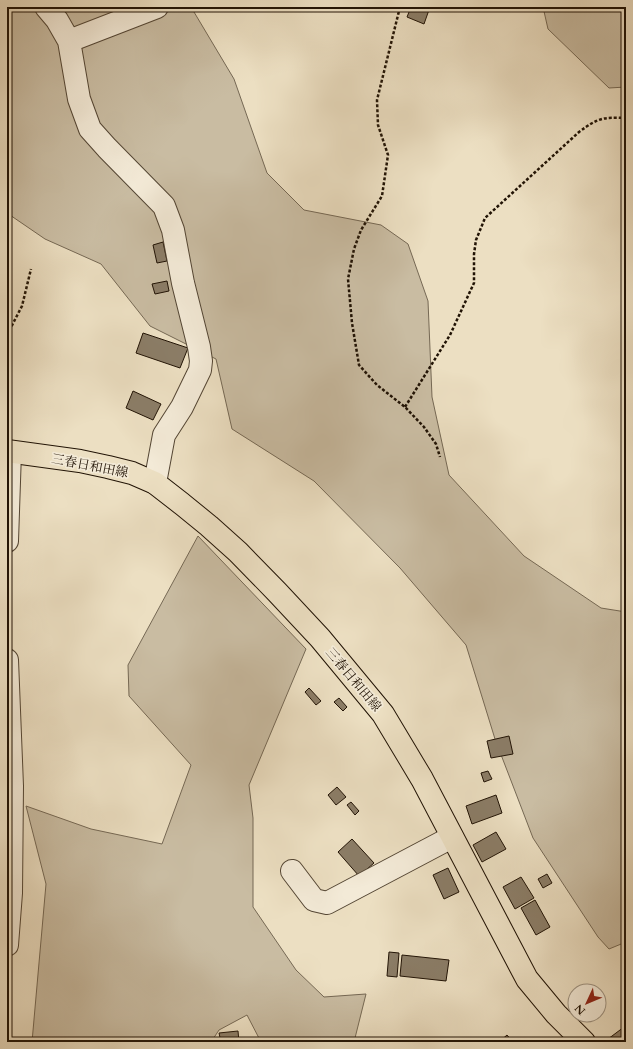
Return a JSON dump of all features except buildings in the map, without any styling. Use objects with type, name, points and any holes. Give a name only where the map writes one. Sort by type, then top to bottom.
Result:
[{"type":"main road","name":"三春日和田線","points":[[9,452],[80,461],[132,473],[155,483],[193,512],[238,552],[320,638],[383,714],[422,779],[527,979],[556,1014],[584,1042]]},
{"type":"street","points":[[46,7],[57,20],[69,41],[79,99],[90,129],[164,206],[173,230],[183,283],[201,361],[200,370],[182,407],[164,435],[155,483]]},
{"type":"street","points":[[69,41],[157,7]]},
{"type":"street","points":[[7,541],[9,452]]},
{"type":"street","points":[[7,660],[12,786],[11,892],[7,946]]},
{"type":"street","points":[[292,871],[314,900],[327,903],[452,837]]},
{"type":"path","points":[[400,7],[377,100],[378,125],[388,155],[382,196],[361,230],[354,249],[348,279],[352,323],[359,365],[377,385],[405,407],[424,427],[436,444],[440,457]]},
{"type":"path","points":[[405,407],[450,335],[474,283],[474,254],[476,240],[485,218],[579,132],[594,121],[609,117],[626,118]]},
{"type":"path","points":[[7,335],[22,306],[31,269]]},
{"type":"shaded area","points":[[7,7],[191,7],[234,79],[267,173],[304,210],[381,225],[408,244],[428,301],[432,397],[449,475],[524,556],[601,608],[626,612],[626,942],[609,949],[598,937],[533,838],[495,739],[466,645],[400,568],[314,481],[232,429],[216,359],[150,326],[101,264],[45,239],[7,213]]},
{"type":"shaded area","points":[[543,7],[626,7],[626,87],[609,88],[548,29]]},
{"type":"shaded area","points":[[198,536],[306,649],[249,785],[253,818],[253,907],[296,970],[324,997],[366,994],[354,1042],[261,1042],[247,1015],[219,1030],[211,1042],[32,1042],[46,884],[26,806],[91,829],[162,844],[191,765],[129,696],[128,665]]}]
